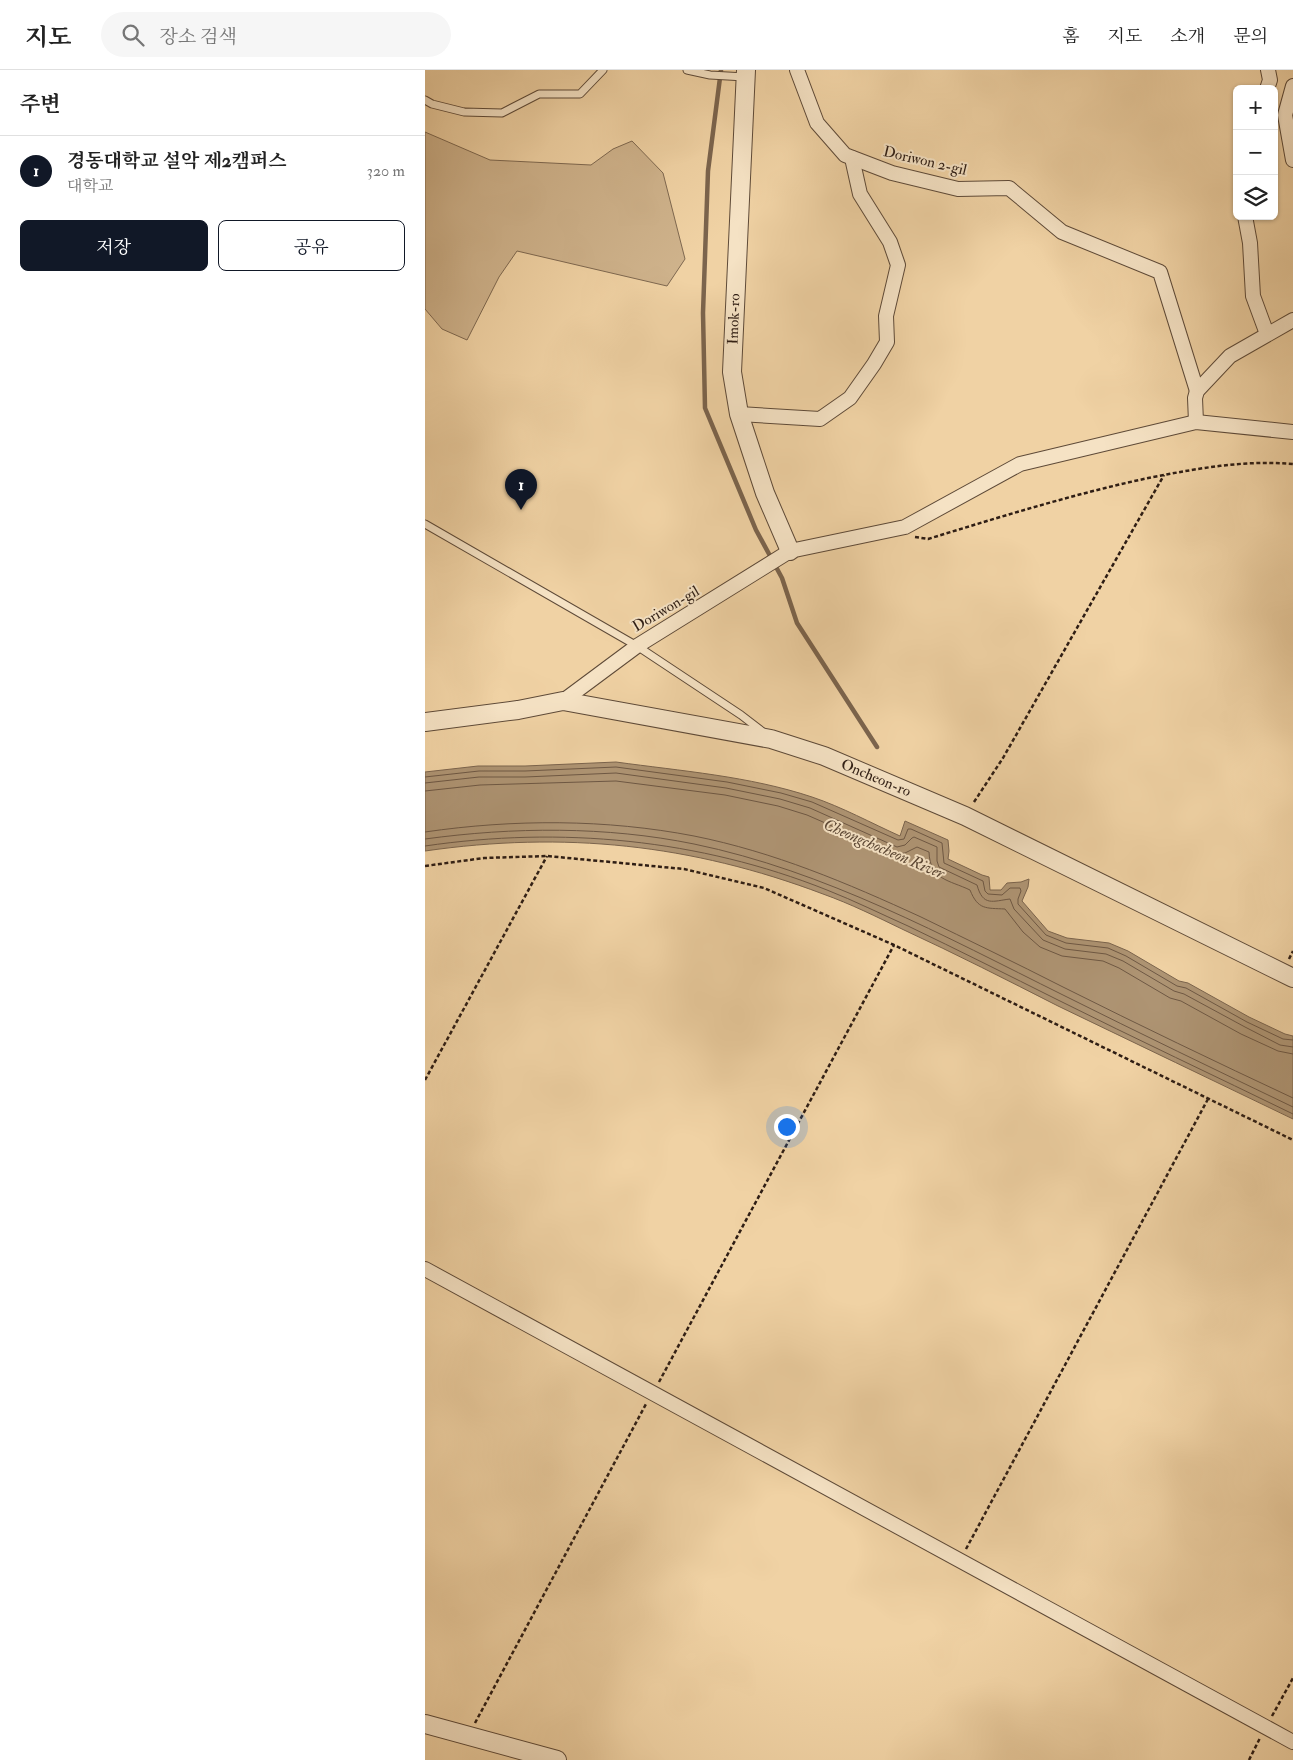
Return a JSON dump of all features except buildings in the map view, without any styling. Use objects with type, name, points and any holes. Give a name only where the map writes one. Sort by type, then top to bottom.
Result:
[{"type":"street","name":"Doriwon 2-gil","points":[[797,70],[817,122],[845,155],[892,173],[958,188],[1009,188],[1062,232],[1160,272],[1197,391]]},
{"type":"street","points":[[1268,70],[1270,80],[1268,85]]},
{"type":"street","name":"Imok-ro","points":[[743,75],[732,372],[739,414],[765,493],[790,551]]},
{"type":"street","points":[[1293,86],[1285,115],[1293,160]]},
{"type":"street","points":[[739,414],[820,419],[851,398],[875,364],[887,342],[887,316],[899,265],[890,242],[860,194],[852,158]]},
{"type":"street","points":[[1246,220],[1250,243],[1253,296],[1267,334]]},
{"type":"street","points":[[1196,422],[1195,398],[1197,391],[1230,356],[1293,320]]},
{"type":"street","points":[[790,551],[905,527],[1019,464],[1196,422],[1293,432]]},
{"type":"street","name":"Doriwon-gil","points":[[563,701],[637,646],[790,551]]},
{"type":"street","name":"Oncheon-ro","points":[[425,722],[518,710],[563,701],[771,739],[824,756],[965,816],[1293,978]]},
{"type":"street","points":[[425,1269],[1293,1742]]},
{"type":"street","points":[[425,1724],[468,1734],[557,1760]]},
{"type":"lane","points":[[425,100],[432,104],[464,112],[502,113],[539,94],[580,94],[603,70]]},
{"type":"lane","name":"Imok-ro","points":[[687,70],[715,75],[743,75]]},
{"type":"lane","points":[[425,524],[637,646],[741,714],[771,739]]},
{"type":"path","points":[[905,527],[916,538],[928,539],[1105,487],[1214,465],[1274,462],[1293,464]]},
{"type":"path","points":[[965,816],[1003,758],[1164,475]]},
{"type":"path","points":[[425,1080],[547,856]]},
{"type":"path","points":[[425,866],[484,858],[547,856],[684,869],[763,888],[894,945],[1293,1140]]},
{"type":"path","points":[[468,1734],[894,945]]},
{"type":"path","points":[[960,1561],[1208,1099]]},
{"type":"shaded area","points":[[425,132],[490,160],[591,165],[613,149],[632,141],[663,173],[685,259],[667,286],[517,251],[499,277],[467,340],[442,329],[425,309]]},
{"type":"water","name":"Cheongchocheon River","points":[[616,762],[715,775],[788,790],[834,805],[900,836],[905,821],[948,840],[948,859],[989,877],[990,890],[1001,890],[1007,883],[1021,882],[1029,879],[1022,901],[1048,931],[1067,938],[1109,943],[1128,951],[1179,981],[1188,983],[1249,1017],[1293,1036],[1293,1119],[854,906],[774,877],[725,863],[627,846],[527,842],[425,851],[425,772],[478,766]]},
{"type":"waterway","points":[[721,70],[708,171],[703,313],[705,408],[756,530],[782,578],[797,623],[877,747]]},
{"type":"place","name":"경동대학교 설악 제2캠퍼스","points":[[521,510]]}]
